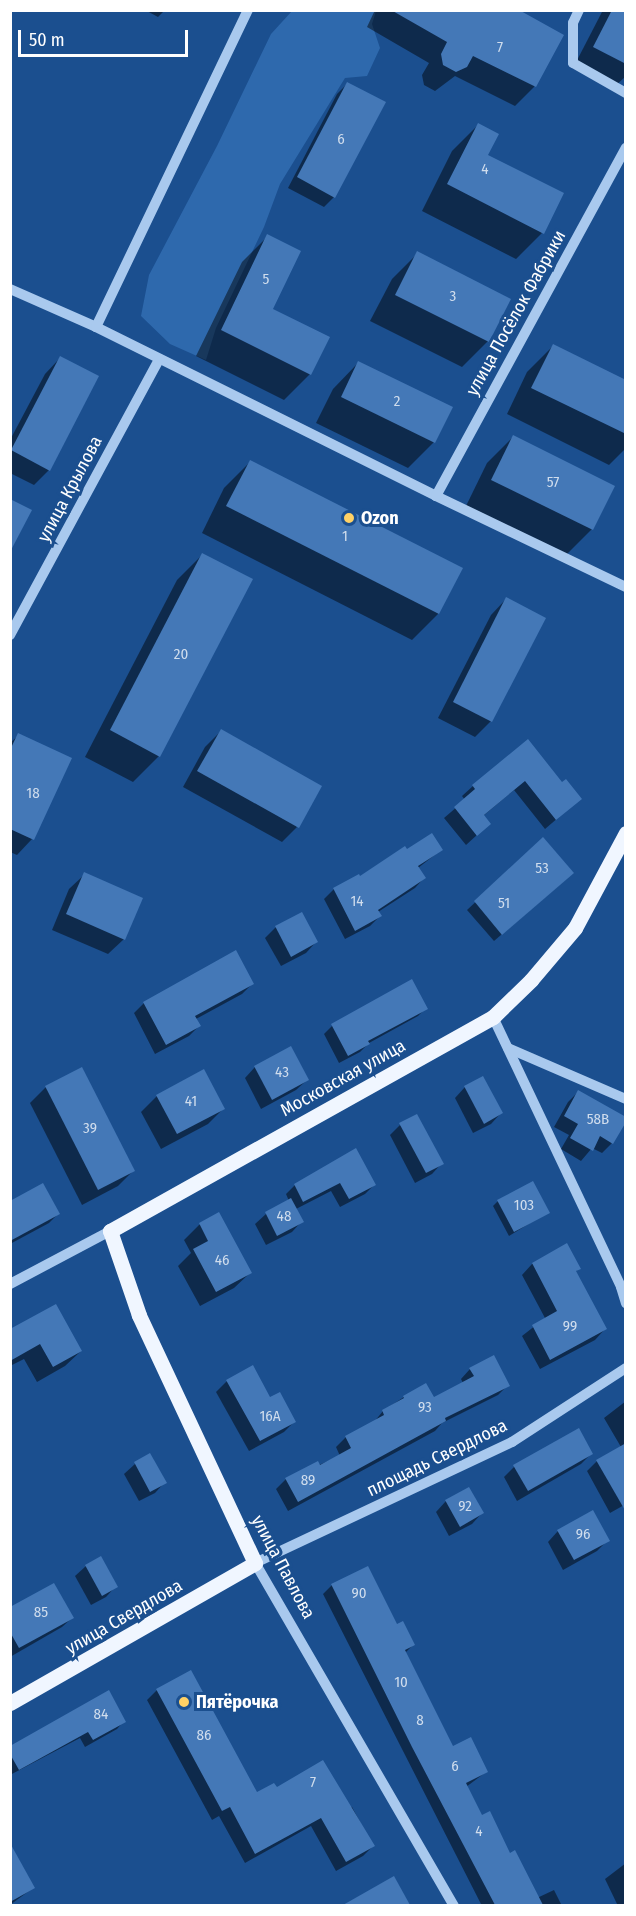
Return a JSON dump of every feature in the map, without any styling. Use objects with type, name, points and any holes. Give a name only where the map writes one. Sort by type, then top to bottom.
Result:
[{"type":"main road","name":"Московская улица","points":[[110,1231],[493,1017],[531,980],[575,927],[626,833]]},
{"type":"main road","name":"улица Павлова","points":[[110,1231],[139,1315],[255,1563]]},
{"type":"main road","name":"улица Свердлова","points":[[10,1703],[255,1563]]},
{"type":"street","points":[[96,327],[248,10]]},
{"type":"street","points":[[579,10],[573,23],[573,63],[626,93]]},
{"type":"street","name":"улица Посёлок Фабрики","points":[[436,496],[626,147]]},
{"type":"street","points":[[10,289],[96,327],[436,496],[626,587]]},
{"type":"street","name":"улица Крылова","points":[[10,635],[159,359]]},
{"type":"street","points":[[493,1017],[621,1287],[626,1303]]},
{"type":"street","points":[[508,1048],[626,1099]]},
{"type":"street","name":"Московская улица","points":[[10,1284],[110,1231]]},
{"type":"street","name":"площадь Свердлова","points":[[255,1563],[512,1442],[626,1368]]},
{"type":"street","name":"улица Павлова","points":[[255,1563],[454,1905]]},
{"type":"shaded area","points":[[292,11],[376,11],[372,24],[380,48],[367,76],[345,78],[280,184],[264,227],[216,328],[206,360],[170,344],[141,316],[149,275],[217,146],[271,34]]},
{"type":"building","points":[[391,10],[519,10],[564,35],[536,87],[473,56],[467,67],[456,72],[443,65],[441,54],[447,42]]},
{"type":"building","points":[[612,10],[626,10],[626,64],[593,47]]},
{"type":"building","points":[[347,82],[386,102],[335,198],[297,177]]},
{"type":"building","points":[[478,123],[499,134],[488,155],[564,193],[544,234],[447,184]]},
{"type":"building","points":[[267,234],[301,251],[273,309],[330,337],[311,375],[221,330]]},
{"type":"building","points":[[417,251],[511,299],[489,342],[395,295]]},
{"type":"building","points":[[553,344],[626,380],[626,434],[531,388]]},
{"type":"building","points":[[60,356],[99,376],[50,471],[11,450]]},
{"type":"building","points":[[358,361],[453,407],[435,443],[341,397]]},
{"type":"building","points":[[513,435],[615,486],[593,530],[491,480]]},
{"type":"building","points":[[250,460],[463,568],[439,614],[226,506]]},
{"type":"building","points":[[10,499],[32,510],[10,552]]},
{"type":"building","points":[[202,553],[253,579],[160,757],[110,730]]},
{"type":"building","points":[[506,597],[546,618],[492,722],[453,702]]},
{"type":"building","points":[[221,729],[322,786],[299,828],[197,771]]},
{"type":"building","points":[[18,733],[72,758],[34,840],[10,829],[10,750]]},
{"type":"building","points":[[528,739],[562,782],[566,779],[582,799],[556,820],[525,781],[484,815],[491,824],[477,836],[454,807],[475,789],[472,785]]},
{"type":"building","points":[[432,833],[443,850],[418,866],[426,878],[378,910],[382,916],[355,931],[333,888],[359,874],[360,876],[405,846],[407,849]]},
{"type":"building","points":[[543,837],[574,873],[502,935],[474,901]]},
{"type":"building","points":[[84,872],[143,898],[125,940],[66,914]]},
{"type":"building","points":[[302,912],[318,942],[291,957],[275,926]]},
{"type":"building","points":[[236,950],[254,984],[195,1016],[201,1026],[166,1045],[143,1002]]},
{"type":"building","points":[[412,979],[428,1009],[368,1041],[370,1044],[348,1056],[331,1024]]},
{"type":"building","points":[[291,1046],[309,1080],[272,1100],[254,1066]]},
{"type":"building","points":[[82,1067],[135,1171],[98,1190],[45,1086]]},
{"type":"building","points":[[204,1069],[225,1109],[177,1134],[156,1095]]},
{"type":"building","points":[[483,1076],[503,1113],[484,1124],[464,1086]]},
{"type":"building","points":[[578,1090],[626,1117],[626,1122],[613,1144],[600,1136],[593,1151],[570,1138],[578,1124],[564,1116]]},
{"type":"building","points":[[417,1114],[444,1164],[426,1173],[399,1123]]},
{"type":"building","points":[[356,1148],[376,1185],[349,1199],[340,1183],[303,1202],[294,1184]]},
{"type":"building","points":[[533,1181],[550,1213],[514,1232],[497,1200]]},
{"type":"building","points":[[43,1183],[60,1214],[10,1241],[10,1201]]},
{"type":"building","points":[[291,1198],[304,1222],[277,1236],[265,1212]]},
{"type":"building","points":[[219,1212],[252,1273],[216,1292],[193,1249],[208,1241],[199,1223]]},
{"type":"building","points":[[567,1243],[581,1269],[576,1271],[607,1329],[550,1360],[532,1325],[557,1311],[532,1263]]},
{"type":"building","points":[[56,1304],[82,1351],[53,1367],[40,1344],[10,1361],[10,1329]]},
{"type":"building","points":[[494,1355],[510,1386],[445,1418],[446,1421],[298,1502],[285,1478],[318,1461],[320,1465],[351,1448],[345,1436],[384,1415],[382,1410],[404,1398],[403,1396],[426,1383],[434,1397],[474,1376],[469,1368]]},
{"type":"building","points":[[253,1365],[270,1397],[280,1392],[296,1422],[260,1441],[226,1380]]},
{"type":"building","points":[[579,1428],[593,1454],[528,1491],[513,1465]]},
{"type":"building","points":[[626,1443],[626,1512],[596,1460]]},
{"type":"building","points":[[150,1453],[167,1483],[150,1492],[134,1462]]},
{"type":"building","points":[[469,1487],[484,1513],[460,1527],[445,1500]]},
{"type":"building","points":[[593,1510],[610,1541],[574,1560],[557,1530]]},
{"type":"building","points":[[101,1556],[118,1587],[102,1596],[85,1565]]},
{"type":"building","points":[[368,1566],[397,1624],[403,1621],[415,1645],[405,1650],[453,1746],[471,1737],[488,1772],[466,1783],[482,1815],[490,1811],[510,1853],[515,1850],[543,1905],[495,1905],[412,1747],[331,1584]]},
{"type":"building","points":[[54,1583],[74,1618],[19,1648],[10,1632],[10,1607]]},
{"type":"building","points":[[191,1670],[257,1792],[274,1783],[277,1787],[323,1760],[375,1846],[346,1862],[321,1818],[255,1854],[230,1807],[222,1811],[156,1689]]},
{"type":"building","points":[[109,1690],[126,1722],[93,1740],[88,1732],[19,1770],[10,1754],[10,1746]]},
{"type":"building","points":[[10,1843],[35,1888],[10,1902]]},
{"type":"building","points":[[394,1876],[410,1905],[343,1905]]},
{"type":"place","name":"Ozon","points":[[349,518]]},
{"type":"place","name":"Пятёрочка","points":[[184,1702]]}]
